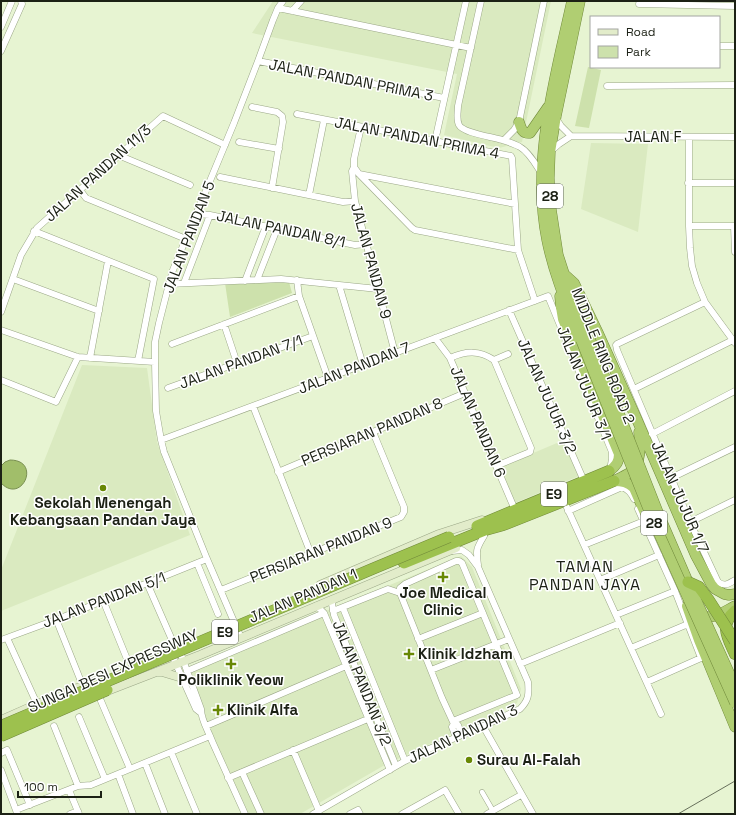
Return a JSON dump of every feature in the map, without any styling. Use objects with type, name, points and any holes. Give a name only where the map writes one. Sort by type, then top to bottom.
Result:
[{"type":"highway","name":"MIDDLE RING ROAD 2","points":[[572,1],[550,104],[543,147],[543,210],[546,239],[560,288],[585,339],[659,515],[735,686]]},
{"type":"highway","name":"MIDDLE RING ROAD 2","points":[[580,1],[550,152],[550,203],[558,255],[585,339],[652,518],[735,703]]},
{"type":"highway","points":[[518,122],[523,132],[526,134],[530,133],[550,104]]},
{"type":"highway","points":[[564,274],[574,283],[599,335],[696,556],[715,589],[724,594],[735,594]]},
{"type":"highway","points":[[560,288],[563,319],[619,454],[615,480]]},
{"type":"highway","points":[[615,480],[631,472],[637,464],[640,456],[638,422]]},
{"type":"highway","points":[[615,480],[622,480],[634,488],[688,609],[735,727]]},
{"type":"highway","name":"JALAN PANDAN 1","points":[[501,521],[515,510],[584,481],[615,480]]},
{"type":"highway","name":"JALAN PANDAN 1","points":[[501,521],[566,506],[615,480]]},
{"type":"highway","name":"SUNGAI BESI EXPRESSWAY","points":[[1,726],[157,661],[337,583],[501,521]]},
{"type":"highway","name":"SUNGAI BESI EXPRESSWAY","points":[[1,736],[348,586],[485,530],[501,521]]},
{"type":"highway","points":[[688,582],[699,587],[735,641]]},
{"type":"highway","points":[[688,609],[708,618],[735,606]]},
{"type":"highway","points":[[735,611],[728,619],[726,625],[727,634],[735,654]]},
{"type":"main road","name":"JALAN PANDAN 1","points":[[1,720],[37,704],[171,652],[439,534],[480,520],[501,521]]},
{"type":"main road","name":"JALAN PANDAN 1","points":[[1,732],[180,663],[484,536],[501,521]]},
{"type":"main road","points":[[314,588],[313,593],[318,605]]},
{"type":"main road","points":[[153,673],[162,672],[185,674]]},
{"type":"street","points":[[1,27],[12,1]]},
{"type":"street","points":[[1,51],[22,4],[21,1]]},
{"type":"street","name":"JALAN PANDAN 5","points":[[241,638],[164,452],[156,411],[156,342],[159,323],[173,270],[225,145],[273,20],[283,1]]},
{"type":"street","points":[[292,11],[301,1]]},
{"type":"street","points":[[435,141],[466,1]]},
{"type":"street","points":[[481,1],[458,106],[458,124],[462,128],[504,140],[521,148],[542,174]]},
{"type":"street","points":[[504,140],[514,130],[518,122],[544,1]]},
{"type":"street","points":[[639,4],[735,6]]},
{"type":"street","points":[[278,8],[471,48]]},
{"type":"street","points":[[720,46],[735,46]]},
{"type":"street","name":"JALAN PANDAN PRIMA 3","points":[[258,62],[444,98]]},
{"type":"street","points":[[607,86],[735,86]]},
{"type":"street","points":[[252,107],[277,112],[282,116],[283,122],[272,188]]},
{"type":"street","name":"JALAN PANDAN PRIMA 4","points":[[297,114],[511,156],[518,250],[535,300]]},
{"type":"street","name":"JALAN PANDAN 11/3","points":[[1,312],[21,255],[37,228],[163,116],[225,145]]},
{"type":"street","points":[[550,152],[571,136],[560,126],[556,116]]},
{"type":"street","points":[[309,195],[324,120]]},
{"type":"street","name":"JALAN PANDAN 9","points":[[361,127],[354,159],[354,168],[352,171],[354,201],[395,353]]},
{"type":"street","name":"JALAN F","points":[[571,136],[735,137]]},
{"type":"street","points":[[634,389],[734,342],[705,302],[692,266],[688,183],[689,137]]},
{"type":"street","points":[[239,142],[279,150]]},
{"type":"street","points":[[118,155],[190,185]]},
{"type":"street","points":[[354,168],[415,230],[518,250]]},
{"type":"street","points":[[359,174],[515,204]]},
{"type":"street","points":[[220,177],[343,202],[354,201]]},
{"type":"street","points":[[688,183],[735,182]]},
{"type":"street","points":[[80,190],[86,198],[186,239]]},
{"type":"street","name":"JALAN PANDAN 8/1","points":[[196,214],[210,215],[355,244],[366,244]]},
{"type":"street","points":[[184,284],[210,215]]},
{"type":"street","points":[[245,280],[266,226]]},
{"type":"street","points":[[689,226],[734,226],[735,252]]},
{"type":"street","points":[[257,280],[277,228]]},
{"type":"street","points":[[34,232],[154,279],[138,361]]},
{"type":"street","points":[[90,358],[108,261]]},
{"type":"street","points":[[13,279],[99,311]]},
{"type":"street","points":[[169,284],[281,279],[378,289]]},
{"type":"street","points":[[297,280],[299,296],[328,378]]},
{"type":"street","points":[[339,285],[363,365]]},
{"type":"street","points":[[172,344],[299,296]]},
{"type":"street","name":"JALAN PANDAN 7","points":[[161,440],[548,296]]},
{"type":"street","name":"JALAN JUJUR 3/1","points":[[548,296],[612,452],[615,480]]},
{"type":"street","name":"JALAN JUJUR 1/7","points":[[705,302],[617,344],[616,346],[670,478],[718,582],[722,585],[727,585],[735,580]]},
{"type":"street","name":"JALAN JUJUR 3/2","points":[[509,310],[584,481]]},
{"type":"street","points":[[224,324],[237,363]]},
{"type":"street","points":[[1,330],[78,357],[155,362]]},
{"type":"street","name":"JALAN PANDAN 7/1","points":[[168,388],[313,336]]},
{"type":"street","name":"JALAN PANDAN 6","points":[[435,338],[450,358],[515,510]]},
{"type":"street","points":[[450,358],[464,353],[477,353],[487,355],[494,360],[531,448],[530,452],[496,466]]},
{"type":"street","points":[[494,360],[508,354]]},
{"type":"street","points":[[1,380],[56,402],[78,357]]},
{"type":"street","points":[[652,434],[735,391]]},
{"type":"street","name":"PERSIARAN PANDAN 8","points":[[278,472],[465,393]]},
{"type":"street","points":[[253,406],[310,554]]},
{"type":"street","name":"PERSIARAN PANDAN 9","points":[[222,590],[401,517],[404,512],[404,507],[373,432]]},
{"type":"street","points":[[670,478],[735,447]]},
{"type":"street","points":[[647,682],[701,658],[675,591],[631,493],[628,489],[615,480],[600,497],[566,506],[631,648],[662,714]]},
{"type":"street","points":[[690,522],[734,503]]},
{"type":"street","points":[[584,545],[644,521]]},
{"type":"street","name":"JALAN PANDAN 3","points":[[478,567],[477,547],[484,536]]},
{"type":"street","name":"JALAN PANDAN 3","points":[[316,812],[405,761],[520,709],[528,697],[528,682],[478,567],[469,555],[462,550],[448,551]]},
{"type":"street","points":[[600,580],[659,555]]},
{"type":"street","name":"JALAN PANDAN 5/1","points":[[4,639],[208,559]]},
{"type":"street","points":[[453,722],[517,695],[462,563],[459,561],[405,584],[400,588],[400,593],[418,639],[453,722],[458,725],[459,736]]},
{"type":"street","points":[[197,563],[218,614]]},
{"type":"street","points":[[147,583],[172,640]]},
{"type":"street","points":[[333,611],[388,589],[400,593]]},
{"type":"street","points":[[616,615],[675,591]]},
{"type":"street","name":"JALAN PANDAN 3/2","points":[[333,599],[333,611],[396,766]]},
{"type":"street","points":[[103,600],[127,660]]},
{"type":"street","points":[[318,605],[324,613],[390,770]]},
{"type":"street","name":"JALAN PANDAN 3/2","points":[[342,608],[405,761]]},
{"type":"street","points":[[185,674],[324,613]]},
{"type":"street","points":[[418,639],[483,613]]},
{"type":"street","points":[[56,619],[80,679]]},
{"type":"street","points":[[520,664],[620,623]]},
{"type":"street","points":[[631,648],[688,624]]},
{"type":"street","points":[[4,639],[37,704]]},
{"type":"street","points":[[431,670],[509,639]]},
{"type":"street","points":[[179,648],[180,663]]},
{"type":"street","points":[[171,652],[180,663],[196,709],[201,713],[228,778],[245,814]]},
{"type":"street","points":[[206,726],[346,666]]},
{"type":"street","points":[[98,694],[130,769]]},
{"type":"street","points":[[228,778],[375,716]]},
{"type":"street","points":[[79,717],[105,779]]},
{"type":"street","points":[[54,726],[78,786]]},
{"type":"street","points":[[483,726],[533,814]]},
{"type":"street","points":[[1,770],[4,787],[17,812],[30,805],[78,786],[91,785],[210,736]]},
{"type":"street","points":[[1,753],[7,750],[30,805]]},
{"type":"street","points":[[293,750],[316,812]]},
{"type":"street","points":[[171,752],[197,814]]},
{"type":"street","points":[[145,763],[164,814]]},
{"type":"street","points":[[242,772],[260,814]]},
{"type":"street","points":[[118,774],[133,814]]},
{"type":"street","points":[[69,790],[79,812],[70,814]]},
{"type":"street","points":[[402,814],[445,790],[459,814]]},
{"type":"street","points":[[482,792],[490,812],[521,795]]},
{"type":"street","points":[[350,814],[358,810],[360,814]]},
{"type":"shaded area","points":[[273,1],[551,1],[522,142],[499,148],[444,135],[457,74],[252,33]]},
{"type":"shaded area","points":[[591,143],[648,144],[638,232],[581,209]]},
{"type":"shaded area","name":"Sekolah Menengah Kebangsaan Pandan Jaya","points":[[82,365],[147,368],[157,442],[190,535],[1,611],[1,570]]},
{"type":"shaded area","points":[[564,440],[579,476],[515,503],[500,467]]},
{"type":"shaded area","points":[[10,460],[20,462],[25,467],[27,473],[22,485],[16,489],[9,488],[1,483],[1,466]]},
{"type":"shaded area","points":[[461,556],[472,567],[521,689],[517,703],[383,766],[300,814],[249,814],[183,669]]},
{"type":"green space","points":[[588,67],[601,70],[589,128],[575,126]]},
{"type":"green space","points":[[289,282],[292,293],[230,317],[225,283]]},
{"type":"tram line","points":[[678,814],[735,781]]},
{"type":"place","name":"Sekolah Menengah Kebangsaan Pandan Jaya","points":[[103,488]]},
{"type":"place","name":"Joe Medical Clinic","points":[[443,577]]},
{"type":"place","name":"Klinik Idzham","points":[[409,654]]},
{"type":"place","name":"Poliklinik Yeow","points":[[231,664]]},
{"type":"place","name":"Klinik Alfa","points":[[218,710]]},
{"type":"place","name":"Surau Al-Falah","points":[[469,760]]},
{"type":"district","name":"TAMAN PANDAN JAYA","points":[[585,575]]}]
